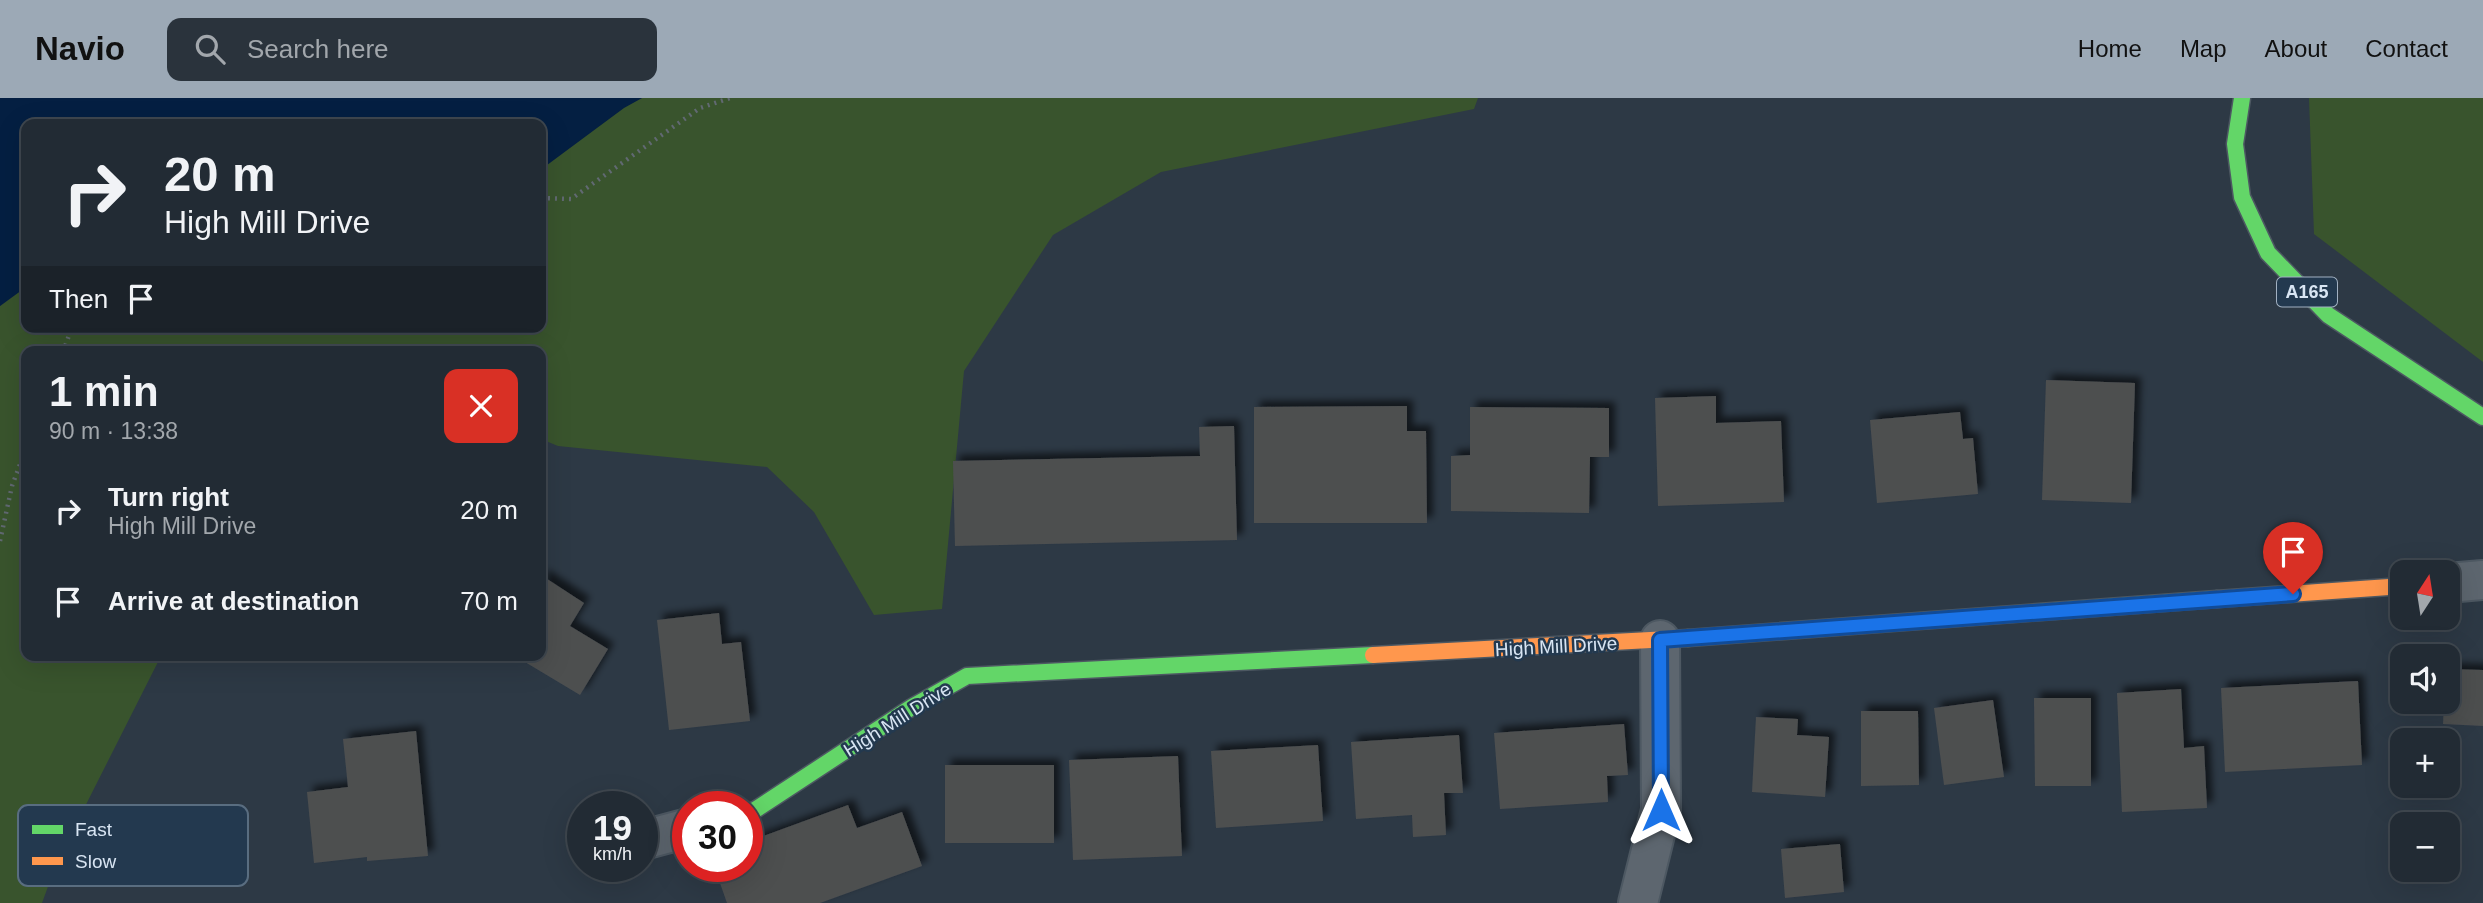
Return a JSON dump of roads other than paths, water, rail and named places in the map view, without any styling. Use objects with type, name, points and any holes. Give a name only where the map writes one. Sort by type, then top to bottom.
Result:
[{"type":"street","name":"A165","points":[[2242,98],[2235,144],[2242,197],[2268,253],[2329,315],[2483,417]]},
{"type":"street","points":[[2460,582],[2483,580]]},
{"type":"street","name":"High Mill Drive","points":[[763,805],[912,707],[967,676],[1660,640],[2390,587]]},
{"type":"street","points":[[1638,903],[1661,810],[1660,640]]},
{"type":"water","points":[[0,98],[642,98],[624,108],[547,165],[546,119],[21,119],[21,291],[0,306]]}]
